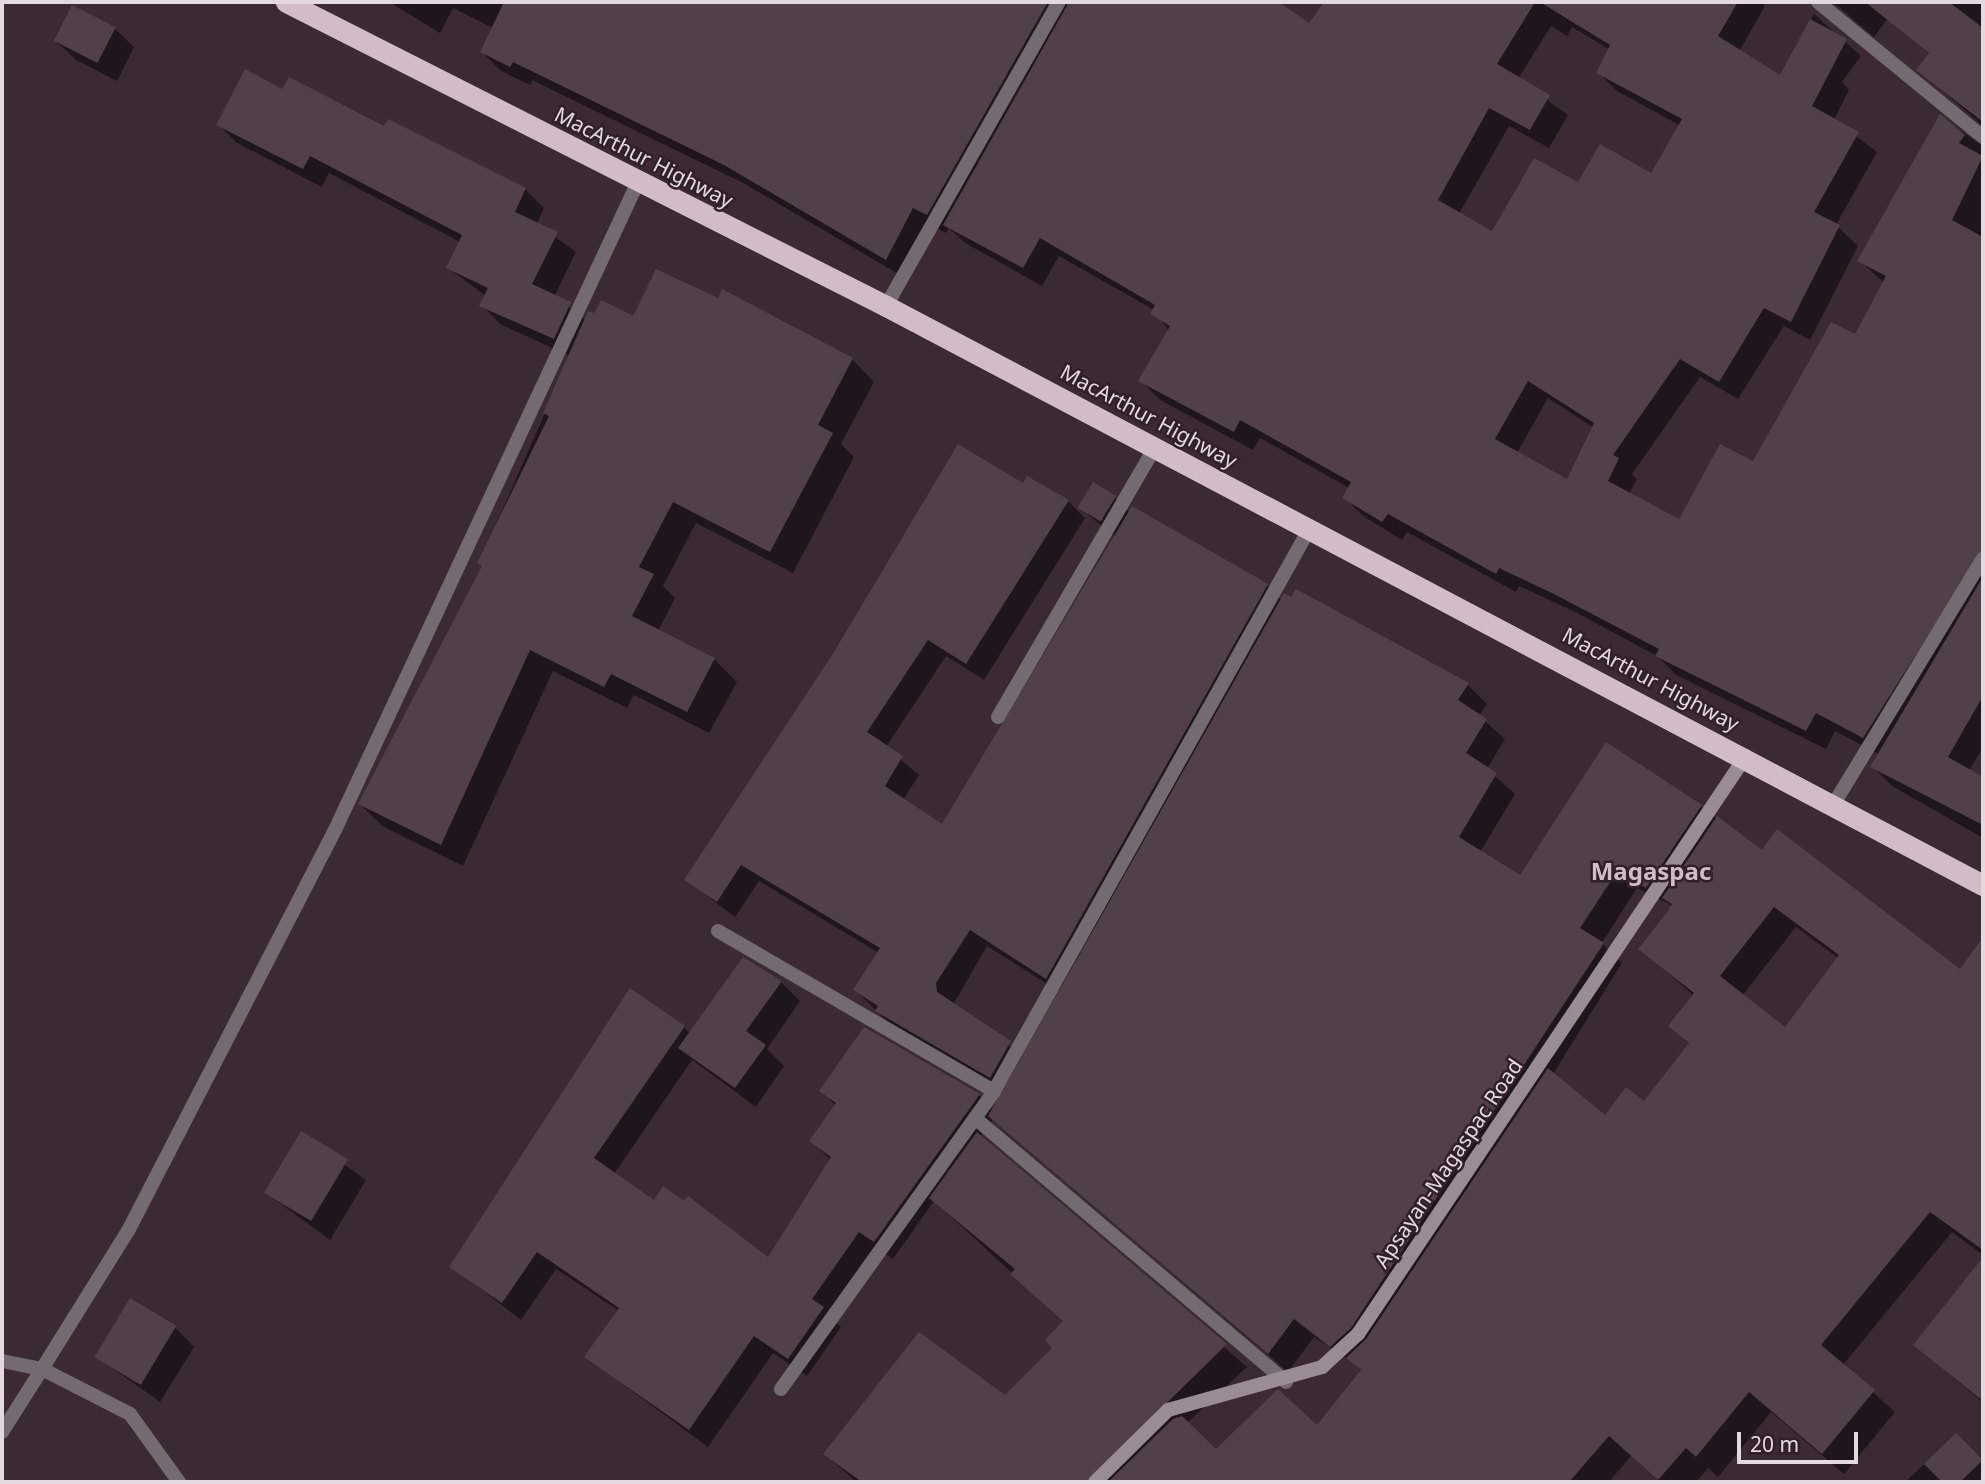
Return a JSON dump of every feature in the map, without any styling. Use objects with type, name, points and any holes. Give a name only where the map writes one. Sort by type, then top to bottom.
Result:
[{"type":"highway","name":"MacArthur Highway","points":[[286,2],[886,306],[1835,802],[1983,885]]},
{"type":"street","points":[[886,306],[1059,2]]},
{"type":"street","points":[[1818,2],[1983,137]]},
{"type":"street","points":[[2,1432],[128,1231],[335,830],[638,182]]},
{"type":"street","points":[[998,717],[1155,447]]},
{"type":"street","points":[[781,1388],[994,1091],[1310,528]]},
{"type":"street","points":[[1835,802],[1983,559]]},
{"type":"street","name":"Apsayan-Magaspac Road","points":[[1095,1482],[1168,1410],[1286,1381],[1322,1367],[1358,1334],[1746,756]]},
{"type":"street","points":[[718,930],[994,1091]]},
{"type":"street","points":[[975,1118],[1286,1381]]},
{"type":"street","points":[[2,1361],[42,1369],[130,1414],[179,1482]]},
{"type":"building","points":[[504,2],[1048,2],[927,215],[913,208],[886,260],[724,165],[513,62],[510,67],[480,52]]},
{"type":"building","points":[[1069,2],[1279,2],[1309,23],[1324,2],[1535,2],[1497,64],[1550,95],[1530,130],[1489,108],[1438,200],[1492,231],[1534,158],[1578,182],[1600,144],[1651,173],[1682,119],[1596,73],[1610,45],[1540,2],[1738,2],[1718,36],[1780,75],[1810,19],[1847,39],[1812,106],[1859,132],[1814,212],[1840,225],[1791,322],[1764,308],[1719,382],[1680,359],[1613,455],[1619,458],[1608,481],[1679,519],[1720,444],[1753,461],[1831,322],[1855,334],[1886,276],[1857,261],[1940,114],[1965,135],[1959,143],[1983,156],[1952,220],[1983,237],[1983,549],[1863,738],[1816,713],[1806,731],[1655,656],[1659,649],[1554,594],[1499,568],[1496,574],[1388,514],[1382,522],[1342,498],[1351,482],[1240,420],[1234,432],[1138,381],[1170,326],[1150,314],[1155,305],[1040,238],[1023,268],[943,225]],"holes":[[[1528,381],[1594,423],[1567,479],[1495,439]]]},
{"type":"building","points":[[1865,2],[1949,2],[1983,28],[1983,122],[1916,70],[1929,53]]},
{"type":"building","points":[[72,5],[116,27],[97,63],[54,41]]},
{"type":"building","points":[[245,69],[282,89],[289,77],[384,126],[388,119],[526,188],[515,212],[558,232],[532,284],[571,302],[554,339],[479,306],[488,288],[446,268],[462,235],[310,156],[303,169],[216,125]]},
{"type":"building","points":[[656,269],[718,298],[722,289],[853,358],[818,425],[833,433],[770,552],[673,502],[639,567],[654,574],[632,616],[715,658],[687,712],[611,674],[604,687],[530,650],[441,845],[358,804],[482,566],[477,563],[549,416],[543,413],[588,311],[594,313],[601,300],[633,316]]},
{"type":"building","points":[[958,444],[1023,483],[1027,476],[1069,500],[966,664],[928,640],[867,732],[903,756],[885,786],[942,824],[1132,506],[1268,584],[1046,979],[970,930],[936,983],[937,992],[1011,1041],[990,1078],[875,1011],[878,1006],[853,990],[880,948],[741,865],[717,902],[684,880],[834,652]]},
{"type":"building","points":[[1093,482],[1116,496],[1101,522],[1078,508]]},
{"type":"building","points":[[1983,577],[1983,696],[1948,757],[1983,777],[1983,825],[1870,767]]},
{"type":"building","points":[[1296,589],[1469,683],[1458,700],[1487,719],[1466,753],[1497,773],[1459,837],[1520,875],[1606,742],[1702,805],[1646,888],[1618,870],[1580,928],[1604,943],[1351,1328],[1330,1347],[1294,1319],[1268,1354],[988,1116],[1284,593],[1291,597]]},
{"type":"building","points":[[1717,816],[1762,850],[1777,829],[1960,969],[1983,937],[1983,1250],[1930,1212],[1821,1345],[1875,1390],[1822,1454],[1749,1392],[1696,1457],[1686,1448],[1658,1480],[1609,1436],[1569,1482],[1108,1482],[1173,1419],[1182,1416],[1216,1449],[1278,1389],[1317,1425],[1361,1370],[1346,1358],[1366,1339],[1548,1068],[1605,1115],[1626,1087],[1644,1101],[1689,1043],[1668,1026],[1694,993],[1638,949],[1672,904],[1662,898]],"holes":[[[1774,907],[1839,955],[1785,1027],[1720,976]]]},
{"type":"building","points":[[743,957],[782,981],[746,1031],[766,1045],[735,1088],[678,1048]]},
{"type":"building","points":[[630,988],[685,1026],[594,1158],[654,1200],[663,1186],[684,1201],[688,1196],[768,1257],[831,1157],[809,1141],[836,1103],[819,1091],[864,1027],[980,1094],[874,1242],[859,1232],[812,1299],[824,1307],[788,1359],[754,1336],[689,1430],[584,1357],[619,1308],[537,1252],[502,1303],[449,1267]]},
{"type":"building","points":[[301,1131],[348,1159],[311,1221],[264,1193]]},
{"type":"building","points":[[977,1132],[1227,1344],[1086,1482],[862,1482],[823,1454],[919,1332],[1005,1395],[1052,1348],[1045,1340],[1063,1321],[1010,1274],[1015,1269],[929,1198]]},
{"type":"building","points":[[1983,1257],[1983,1401],[1913,1345]]},
{"type":"building","points":[[130,1298],[176,1326],[141,1385],[94,1357]]},
{"type":"building","points":[[1956,1433],[1983,1460],[1960,1482],[1942,1482],[1924,1464]]},
{"type":"district","name":"Magaspac","points":[[1651,871]]}]
